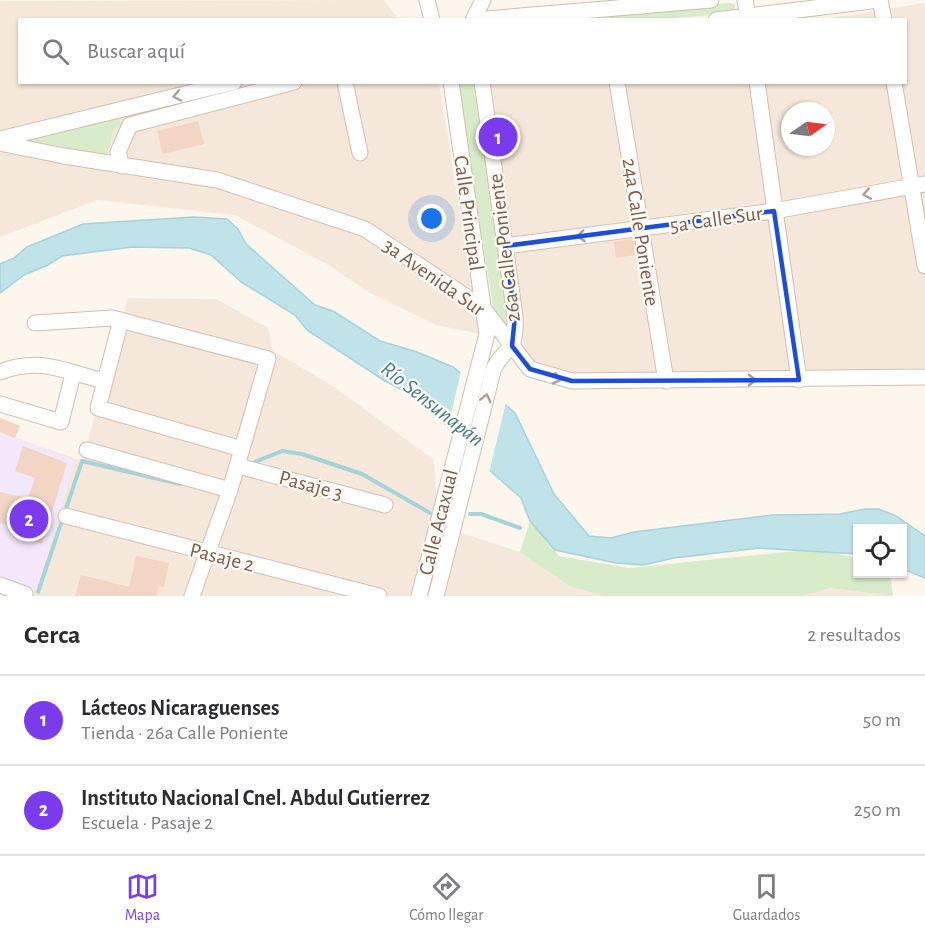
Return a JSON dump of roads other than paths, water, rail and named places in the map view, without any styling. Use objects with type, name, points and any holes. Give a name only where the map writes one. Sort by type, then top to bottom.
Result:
[{"type":"street","points":[[427,0],[432,18]]},
{"type":"street","points":[[475,18],[483,0]]},
{"type":"street","points":[[498,18],[711,0]]},
{"type":"street","points":[[746,0],[748,18],[880,0],[884,18]]},
{"type":"street","points":[[0,141],[226,84]]},
{"type":"street","points":[[130,125],[286,84]]},
{"type":"street","points":[[345,84],[360,153]]},
{"type":"street","name":"Calle Principal","points":[[451,84],[483,308],[483,350]]},
{"type":"street","name":"26a Calle Poniente","points":[[482,84],[515,316],[512,346],[496,361],[493,370]]},
{"type":"street","name":"24a Calle Poniente","points":[[617,84],[639,229],[666,381]]},
{"type":"street","points":[[757,84],[799,380]]},
{"type":"street","points":[[894,84],[918,184],[925,266]]},
{"type":"street","points":[[116,110],[130,125]]},
{"type":"street","points":[[122,166],[118,152],[130,125]]},
{"type":"street","name":"3a Avenida Sur","points":[[0,141],[122,166],[217,180],[365,229],[483,308],[530,369],[564,381],[925,377]]},
{"type":"street","name":"5a Calle Sur","points":[[505,246],[774,211],[918,184]]},
{"type":"street","points":[[35,323],[112,318],[268,359],[238,466],[192,596]]},
{"type":"street","points":[[121,320],[98,408],[242,449]]},
{"type":"street","name":"Calle Acaxual","points":[[419,596],[483,350]]},
{"type":"street","points":[[0,372],[14,367],[44,363],[73,374],[105,381]]},
{"type":"street","name":"Calle Acaxual","points":[[436,596],[493,370]]},
{"type":"street","points":[[0,404],[61,422],[73,374]]},
{"type":"street","points":[[87,450],[230,490]]},
{"type":"street","name":"Pasaje 3","points":[[238,466],[385,505]]},
{"type":"street","name":"Pasaje 2","points":[[66,516],[207,554],[379,596]]},
{"type":"street","points":[[0,585],[25,594]]},
{"type":"water","name":"Río Sensunapán","points":[[194,217],[227,219],[238,229],[246,244],[315,305],[333,311],[380,341],[417,352],[453,367],[500,406],[506,405],[515,413],[554,494],[589,536],[611,538],[634,532],[773,515],[840,514],[879,509],[896,516],[925,536],[925,578],[907,571],[907,524],[853,524],[853,554],[759,548],[674,558],[643,565],[616,563],[555,550],[530,521],[521,498],[488,469],[423,401],[385,381],[307,330],[295,315],[241,282],[211,255],[189,248],[132,247],[62,256],[24,275],[0,293],[0,264],[14,258],[27,247],[83,224]]},
{"type":"waterway","points":[[250,464],[282,451],[302,454],[362,474],[430,513]]},
{"type":"waterway","points":[[38,592],[82,461],[180,484]]},
{"type":"waterway","points":[[470,514],[481,514],[520,528]]},
{"type":"place","name":"Lácteos Nicaraguenses","points":[[498,137]]},
{"type":"place","name":"Instituto Nacional Cnel. Abdul Gutierrez","points":[[29,519]]}]
